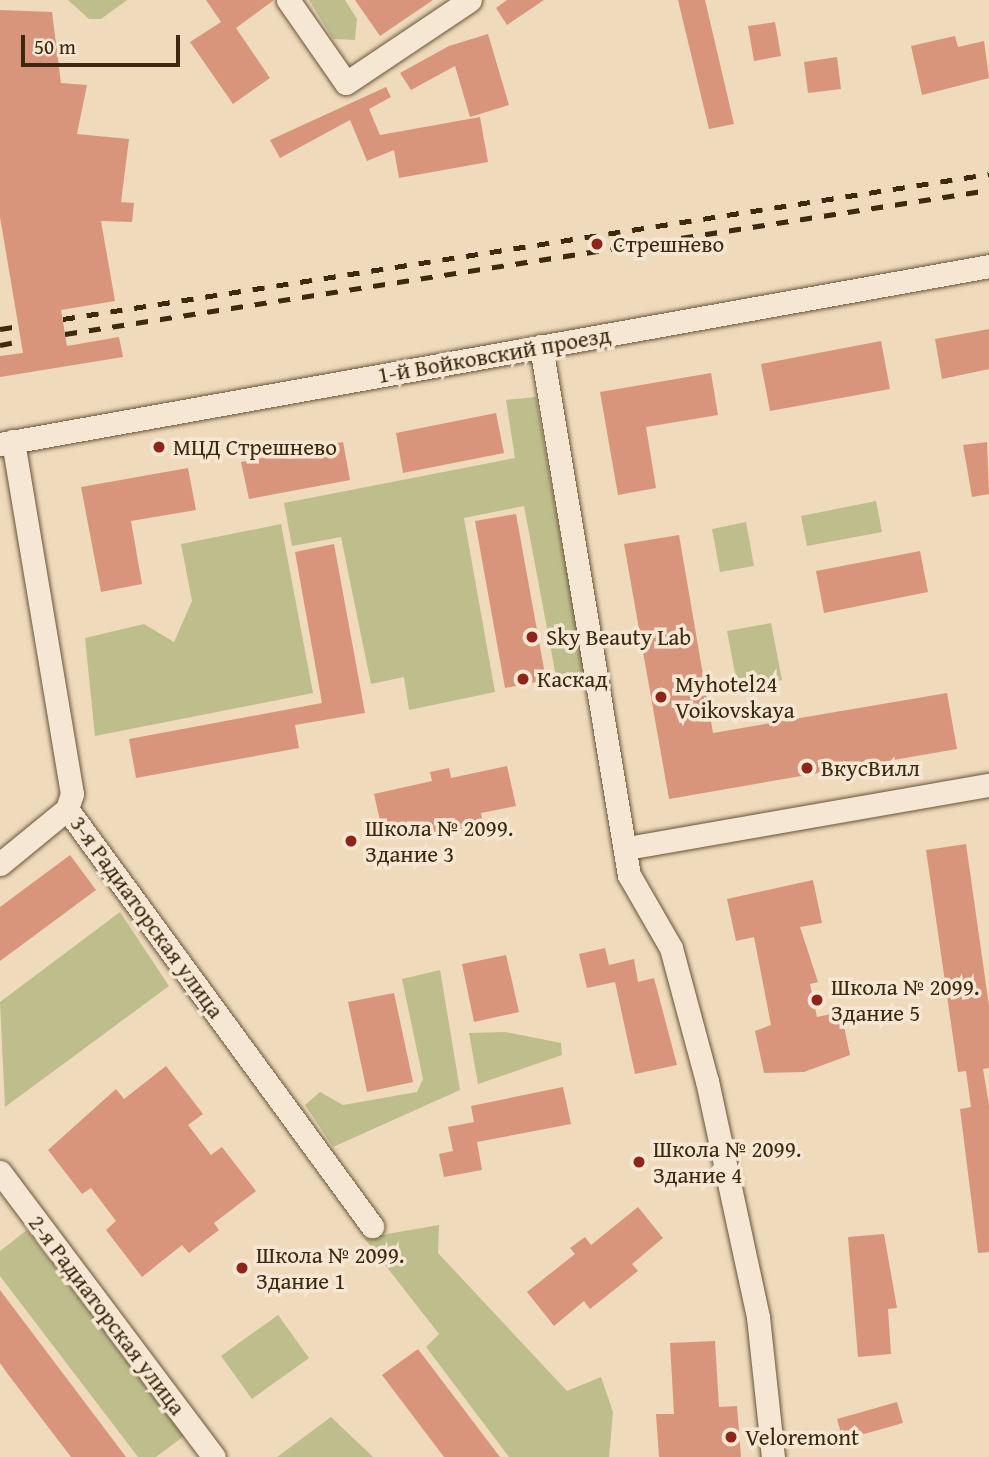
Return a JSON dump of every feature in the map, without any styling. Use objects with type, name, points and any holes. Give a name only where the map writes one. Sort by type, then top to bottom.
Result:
[{"type":"street","points":[[288,0],[345,83],[470,0]]},
{"type":"street","name":"1-й Войковский проезд","points":[[6,443],[989,266]]},
{"type":"street","points":[[541,346],[627,848],[629,876],[671,948],[708,1081],[758,1317],[773,1457]]},
{"type":"street","name":"3-я Радиаторская улица","points":[[6,443],[71,786],[67,809],[372,1226]]},
{"type":"street","points":[[627,848],[989,785]]},
{"type":"street","points":[[0,864],[67,809]]},
{"type":"street","name":"2-я Радиаторская улица","points":[[0,1172],[214,1457]]},
{"type":"green space","points":[[68,0],[127,0],[101,19],[89,19]]},
{"type":"green space","points":[[309,0],[345,0],[357,19],[355,40],[333,39]]},
{"type":"green space","points":[[536,397],[586,682],[558,687],[524,506],[464,518],[495,692],[409,710],[404,677],[371,684],[341,537],[292,546],[284,503],[515,458],[506,400]]},
{"type":"green space","points":[[876,501],[882,532],[807,546],[801,516]]},
{"type":"green space","points":[[746,522],[754,566],[720,572],[712,529]]},
{"type":"green space","points":[[281,524],[313,693],[95,736],[85,638],[144,624],[174,642],[192,601],[181,544]]},
{"type":"green space","points":[[771,623],[782,680],[738,689],[727,631]]},
{"type":"green space","points":[[120,912],[169,986],[5,1107],[0,1002]]},
{"type":"green space","points":[[440,970],[460,1090],[333,1147],[305,1105],[320,1092],[343,1105],[417,1092],[423,1079],[402,979]]},
{"type":"green space","points":[[505,1032],[561,1043],[562,1055],[478,1084],[469,1033]]},
{"type":"green space","points":[[439,1225],[438,1253],[567,1391],[601,1377],[613,1412],[609,1457],[509,1457],[426,1347],[439,1334],[364,1238]]},
{"type":"green space","points":[[27,1230],[184,1436],[156,1457],[138,1457],[0,1276],[0,1251]]},
{"type":"green space","points":[[278,1315],[309,1358],[252,1399],[221,1356]]},
{"type":"green space","points":[[331,1417],[373,1457],[277,1457]]},
{"type":"building","points":[[206,0],[274,0],[236,28],[270,78],[233,104],[190,42],[221,22]]},
{"type":"building","points":[[355,0],[433,0],[380,36]]},
{"type":"building","points":[[507,0],[544,0],[507,25],[496,8]]},
{"type":"building","points":[[678,0],[705,0],[734,124],[709,129]]},
{"type":"building","points":[[0,10],[52,12],[61,83],[87,85],[77,134],[129,139],[121,202],[134,203],[132,222],[101,221],[115,301],[61,310],[67,346],[119,337],[123,357],[0,377],[0,356],[23,353],[0,217]]},
{"type":"building","points":[[775,22],[781,56],[754,61],[748,26]]},
{"type":"building","points":[[488,34],[509,105],[470,117],[455,66],[411,90],[400,73],[449,46]]},
{"type":"building","points":[[955,36],[958,47],[984,41],[989,78],[922,95],[911,46]]},
{"type":"building","points":[[837,57],[841,89],[808,93],[804,62]]},
{"type":"building","points":[[386,87],[391,97],[369,109],[380,135],[480,117],[488,162],[399,178],[394,150],[367,161],[350,120],[280,158],[270,140]]},
{"type":"building","points":[[989,329],[989,369],[942,379],[935,339]]},
{"type":"building","points":[[881,341],[890,389],[770,411],[761,364]]},
{"type":"building","points":[[711,373],[718,415],[646,427],[656,488],[618,495],[600,392]]},
{"type":"building","points":[[496,413],[504,453],[403,473],[396,433]]},
{"type":"building","points":[[343,442],[350,480],[249,499],[241,462]]},
{"type":"building","points":[[987,442],[989,494],[972,497],[963,445]]},
{"type":"building","points":[[188,468],[196,510],[131,521],[142,584],[101,592],[81,487]]},
{"type":"building","points":[[516,514],[546,680],[505,688],[475,521]]},
{"type":"building","points":[[679,535],[713,733],[947,693],[957,749],[669,799],[624,544]]},
{"type":"building","points":[[334,544],[365,713],[295,725],[299,748],[136,778],[129,739],[322,703],[295,552]]},
{"type":"building","points":[[920,551],[928,592],[824,613],[816,571]]},
{"type":"building","points":[[507,766],[516,806],[481,813],[483,824],[422,837],[419,826],[383,834],[374,794],[432,781],[430,772],[449,768],[451,778]]},
{"type":"building","points":[[966,844],[989,1006],[989,1068],[983,1069],[989,1105],[989,1252],[978,1253],[960,1109],[971,1107],[966,1071],[958,1072],[926,850]]},
{"type":"building","points":[[70,855],[96,890],[0,961],[0,907]]},
{"type":"building","points":[[813,880],[822,923],[800,927],[818,982],[810,984],[817,1017],[841,1012],[850,1055],[804,1072],[764,1073],[755,1031],[771,1025],[754,937],[736,941],[727,899]]},
{"type":"building","points":[[605,948],[609,965],[634,959],[638,982],[654,978],[677,1065],[635,1074],[615,982],[587,988],[579,954]]},
{"type":"building","points":[[506,955],[519,1012],[474,1022],[462,964]]},
{"type":"building","points":[[394,993],[413,1082],[367,1092],[348,1002]]},
{"type":"building","points":[[166,1066],[203,1114],[188,1125],[211,1155],[222,1147],[256,1191],[214,1223],[219,1230],[189,1253],[182,1245],[142,1277],[106,1230],[116,1221],[91,1188],[82,1194],[48,1150],[116,1089],[124,1099]]},
{"type":"building","points":[[563,1087],[571,1124],[477,1142],[482,1170],[444,1177],[439,1154],[453,1151],[448,1127],[474,1122],[471,1106]]},
{"type":"building","points":[[638,1207],[663,1238],[632,1264],[638,1271],[590,1309],[584,1301],[554,1326],[527,1292],[575,1254],[570,1248],[585,1237],[591,1245]]},
{"type":"building","points":[[884,1234],[897,1308],[888,1309],[891,1354],[858,1357],[848,1237]]},
{"type":"building","points":[[0,1290],[126,1457],[71,1457],[7,1373],[0,1363]]},
{"type":"building","points":[[715,1341],[719,1407],[737,1406],[741,1457],[659,1457],[656,1414],[674,1414],[670,1343]]},
{"type":"building","points":[[418,1349],[500,1457],[444,1457],[382,1375]]},
{"type":"building","points":[[897,1402],[903,1423],[843,1440],[837,1419]]},
{"type":"railway","points":[[63,319],[989,174]]},
{"type":"railway","points":[[65,334],[989,190]]},
{"type":"railway","points":[[0,329],[18,326]]},
{"type":"railway","points":[[0,345],[21,341]]},
{"type":"place","name":"Стрешнево","points":[[597,244]]},
{"type":"place","name":"МЦД Стрешнево","points":[[159,447]]},
{"type":"place","name":"Sky Beauty Lab","points":[[532,637]]},
{"type":"place","name":"Каскад","points":[[523,679]]},
{"type":"place","name":"Myhotel24 Voikovskaya","points":[[661,697]]},
{"type":"place","name":"ВкусВилл","points":[[807,768]]},
{"type":"place","name":"Школа № 2099. Здание 3","points":[[351,841]]},
{"type":"place","name":"Школа № 2099. Здание 5","points":[[817,1000]]},
{"type":"place","name":"Школа № 2099. Здание 4","points":[[639,1162]]},
{"type":"place","name":"Школа № 2099. Здание 1","points":[[242,1268]]},
{"type":"place","name":"Veloremont","points":[[731,1437]]}]
